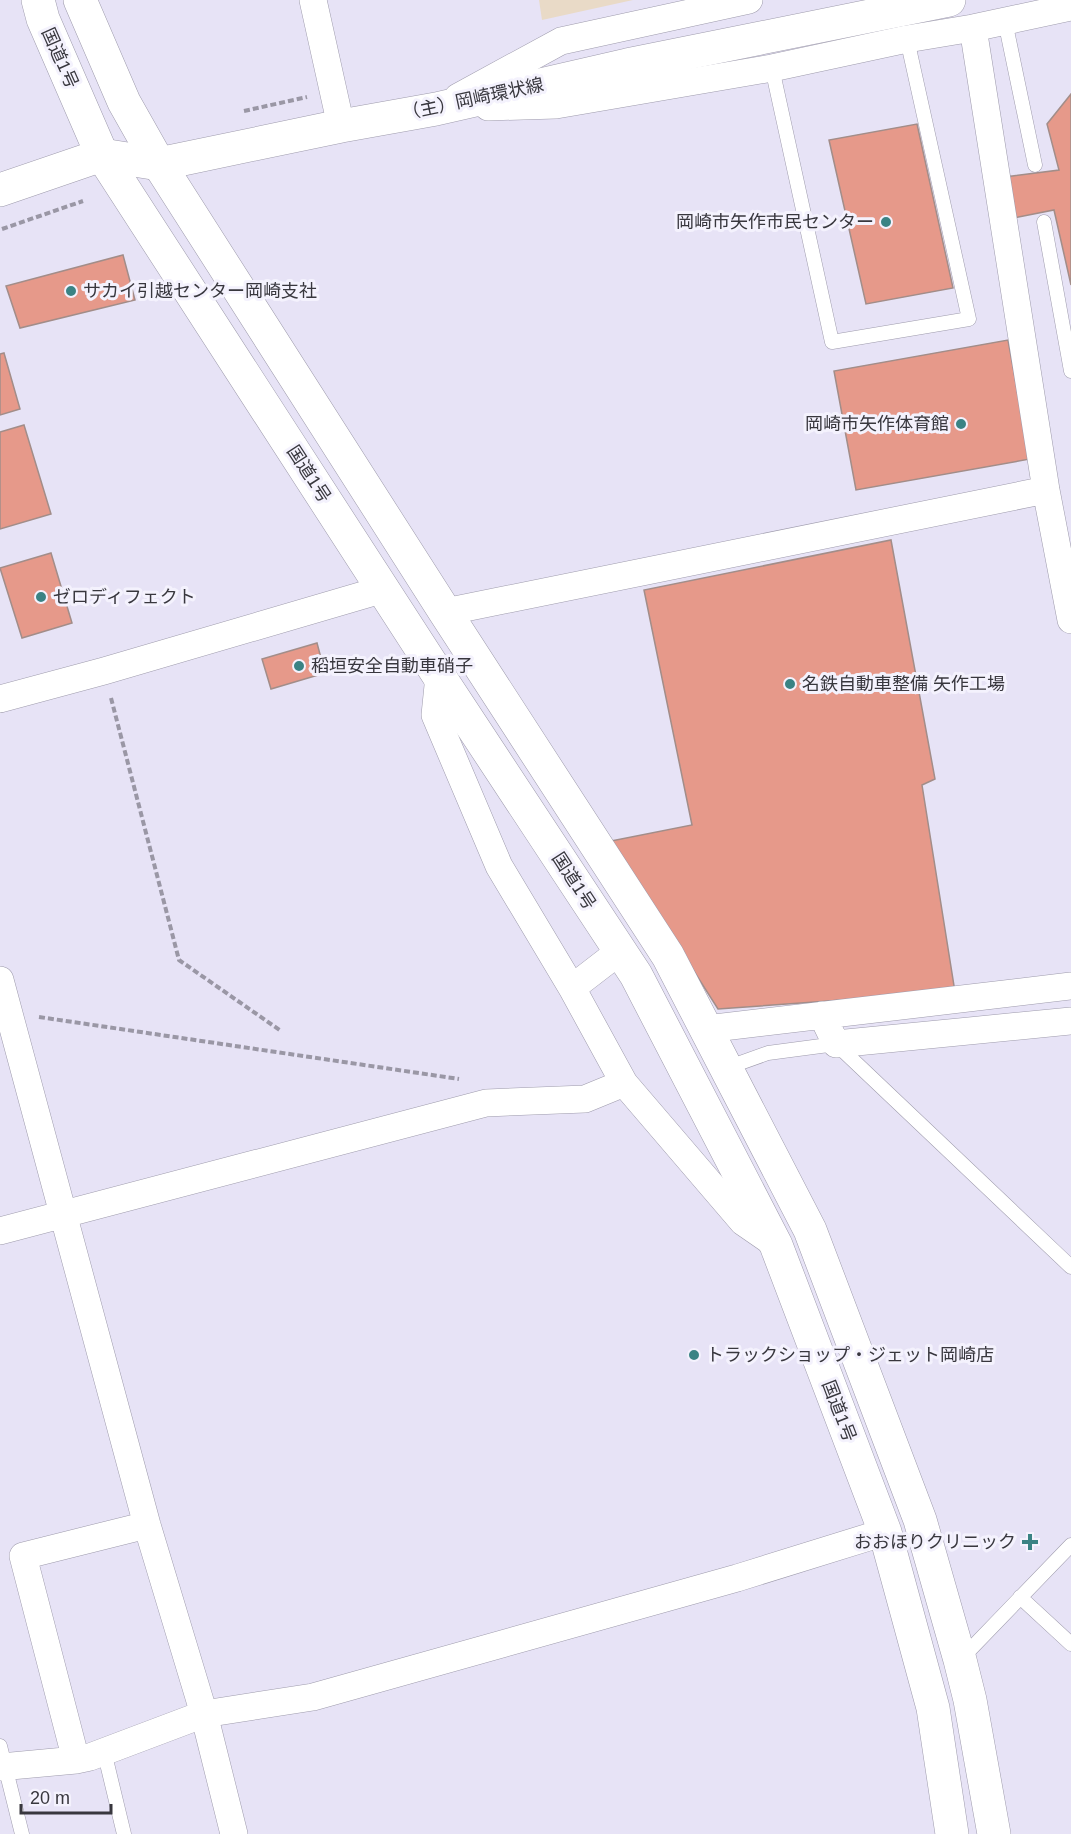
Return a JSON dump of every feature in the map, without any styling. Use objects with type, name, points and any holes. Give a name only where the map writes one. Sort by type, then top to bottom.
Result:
[{"type":"main road","name":"国道1号","points":[[38,0],[43,19],[102,155],[439,676],[636,975],[776,1245],[885,1532],[933,1708],[952,1834]]},
{"type":"main road","name":"国道1号","points":[[80,0],[124,102],[159,164],[668,956],[810,1230],[920,1520],[970,1700],[994,1834]]},
{"type":"main road","name":"（主）岡崎環状線","points":[[0,190],[102,155],[159,164],[341,126],[436,109],[627,65],[949,0]]},
{"type":"street","points":[[313,0],[341,126]]},
{"type":"street","points":[[436,109],[561,41],[749,0]]},
{"type":"street","points":[[436,109],[556,105],[772,68],[1071,7]]},
{"type":"street","points":[[973,28],[1046,490],[1071,620]]},
{"type":"street","points":[[445,612],[1046,490]]},
{"type":"street","points":[[0,699],[384,589]]},
{"type":"street","points":[[439,676],[435,715],[499,866],[572,988],[624,1083],[743,1222],[776,1245]]},
{"type":"street","points":[[572,988],[620,951]]},
{"type":"street","points":[[0,980],[147,1524],[204,1714],[234,1834]]},
{"type":"street","points":[[706,1029],[1071,986]]},
{"type":"street","points":[[822,1015],[836,1044],[1071,1021]]},
{"type":"street","points":[[0,1231],[486,1102],[585,1099],[624,1083]]},
{"type":"street","points":[[76,1760],[23,1556],[147,1524]]},
{"type":"street","points":[[2,1760],[76,1760],[204,1714],[313,1697],[737,1578],[885,1532]]},
{"type":"lane","points":[[1005,21],[1035,165]]},
{"type":"lane","points":[[772,68],[832,342],[969,319],[907,39]]},
{"type":"lane","points":[[1044,222],[1071,371]]},
{"type":"lane","points":[[726,1068],[768,1053],[836,1044],[1071,1267]]},
{"type":"lane","points":[[960,1660],[1071,1545]]},
{"type":"lane","points":[[1020,1597],[1071,1644]]},
{"type":"lane","points":[[104,1751],[124,1834]]},
{"type":"lane","points":[[2,1760],[22,1834]]},
{"type":"path","points":[[233,113],[307,97]]},
{"type":"path","points":[[2,229],[83,201]]},
{"type":"path","points":[[104,671],[179,960],[281,1031]]},
{"type":"path","points":[[8,1012],[465,1080]]},
{"type":"shaded area","points":[[539,0],[633,0],[542,20]]},
{"type":"building","points":[[1071,94],[1071,285],[1054,210],[1013,218],[1005,177],[1059,170],[1047,124]]},
{"type":"building","points":[[917,124],[953,288],[866,304],[829,140]]},
{"type":"building","points":[[123,255],[135,300],[20,328],[6,286]]},
{"type":"building","points":[[1008,340],[1030,459],[856,490],[834,371]]},
{"type":"building","points":[[4,353],[20,409],[0,415],[0,354]]},
{"type":"building","points":[[24,425],[51,514],[0,529],[0,432]]},
{"type":"building","name":"名鉄自動車整備 矢作工場","points":[[891,540],[935,779],[922,785],[955,992],[718,1009],[611,841],[692,825],[644,590]]},
{"type":"building","points":[[51,553],[72,623],[22,638],[0,568]]},
{"type":"building","points":[[317,643],[325,673],[271,689],[262,659]]},
{"type":"place","name":"岡崎市矢作市民センター","points":[[886,222]]},
{"type":"place","name":"サカイ引越センター岡崎支社","points":[[71,291]]},
{"type":"place","name":"岡崎市矢作体育館","points":[[961,424]]},
{"type":"place","name":"ゼロディフェクト","points":[[41,597]]},
{"type":"place","name":"稻垣安全自動車硝子","points":[[299,666]]},
{"type":"place","name":"名鉄自動車整備 矢作工場","points":[[790,684]]},
{"type":"place","name":"トラックショップ・ジェット岡崎店","points":[[694,1355]]},
{"type":"place","name":"おおほりクリニック","points":[[1030,1542]]}]
